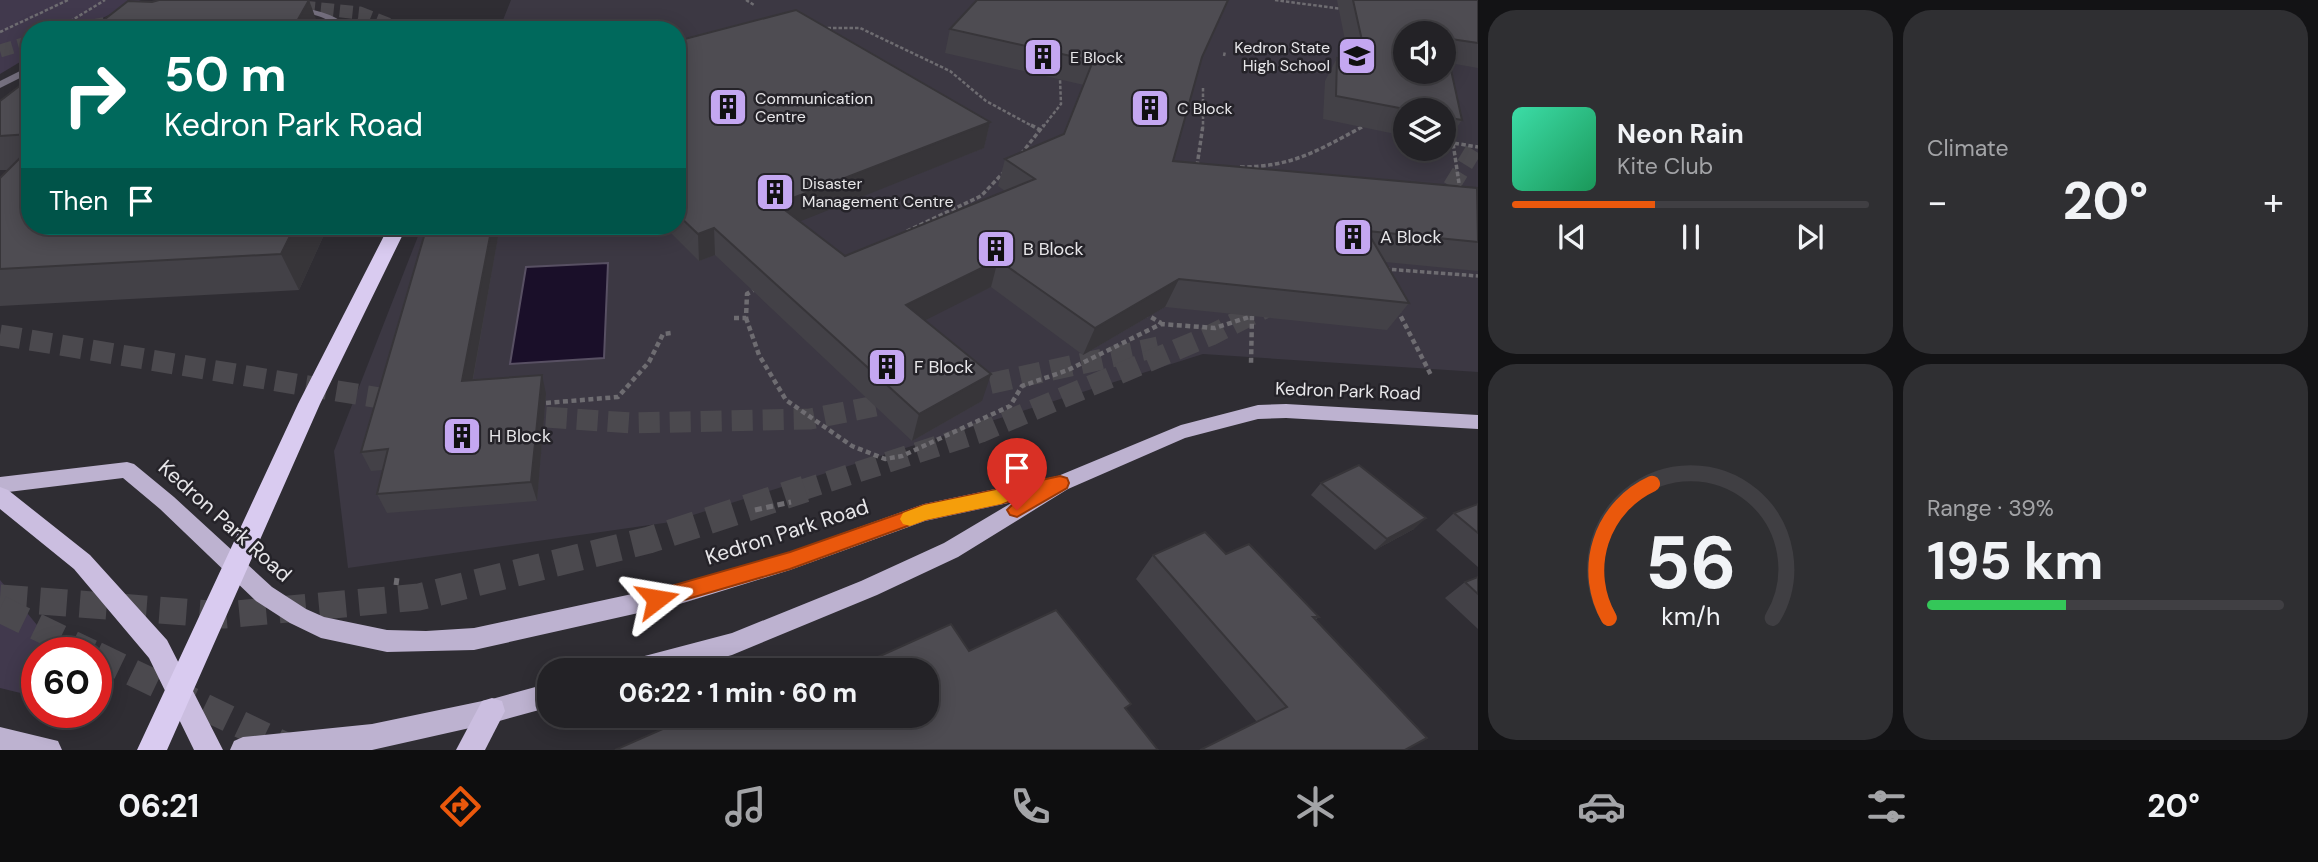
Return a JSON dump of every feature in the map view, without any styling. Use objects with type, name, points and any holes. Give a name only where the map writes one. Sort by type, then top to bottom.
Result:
[{"type":"highway","points":[[152,750],[320,382],[394,235]]},
{"type":"highway","points":[[0,496],[82,562],[158,649],[209,750]]},
{"type":"highway","points":[[470,750],[492,711]]},
{"type":"main road","name":"Kedron Park Road","points":[[679,658],[732,643],[869,587],[951,550],[1060,483],[1181,432],[1258,412],[1325,412],[1478,422]]},
{"type":"main road","name":"Kedron Park Road","points":[[0,485],[127,470],[167,503],[233,568],[264,594],[321,627],[387,641],[474,639],[683,593],[790,561],[924,513],[1060,483]]},
{"type":"main road","points":[[243,750],[372,737],[537,699]]},
{"type":"main road","points":[[0,740],[49,750]]},
{"type":"lane","points":[[288,9],[322,14],[338,21]]},
{"type":"lane","points":[[0,85],[21,74]]},
{"type":"path","points":[[23,21],[68,0]]},
{"type":"path","points":[[71,21],[105,0]]},
{"type":"path","points":[[747,0],[754,5]]},
{"type":"path","points":[[1275,0],[1342,9]]},
{"type":"path","points":[[0,32],[21,22]]},
{"type":"path","points":[[813,28],[860,28],[950,71],[986,101],[1042,131]]},
{"type":"path","points":[[1018,157],[1042,131],[1061,104],[1060,79]]},
{"type":"path","points":[[1198,174],[1195,155],[1203,128],[1203,113],[1199,102],[1203,88]]},
{"type":"path","points":[[1237,167],[1270,167],[1306,157],[1362,127]]},
{"type":"path","points":[[1462,202],[1453,143],[1478,147]]},
{"type":"path","points":[[906,231],[981,196],[1009,167]]},
{"type":"path","points":[[1377,268],[1478,276]]},
{"type":"path","points":[[758,288],[747,294],[747,318],[759,355],[786,400],[852,446],[885,459],[902,456],[1010,406],[1022,386],[1068,370],[1161,324]]},
{"type":"path","points":[[1395,304],[1432,377]]},
{"type":"path","points":[[1139,310],[1161,324],[1215,328],[1252,316],[1251,365]]},
{"type":"path","points":[[734,318],[747,318]]},
{"type":"path","points":[[546,403],[618,397],[649,362],[663,334],[671,333]]},
{"type":"path","points":[[755,510],[791,502]]},
{"type":"shaded area","points":[[0,0],[141,0],[96,21],[21,21],[21,61],[0,74]]},
{"type":"shaded area","points":[[511,0],[1478,0],[1478,372],[1203,354],[671,522],[348,568],[334,451],[418,235],[686,235],[686,21],[503,21]]},
{"type":"shaded area","points":[[608,263],[604,358],[510,364],[526,267]]},
{"type":"shaded area","points":[[0,580],[47,637],[21,637],[21,693],[0,688]]},
{"type":"building","points":[[309,0],[297,21],[102,21],[128,1]]},
{"type":"building","points":[[977,0],[1228,0],[1202,57],[1173,161],[1477,188],[1478,242],[1367,231],[1409,303],[1179,279],[1095,328],[998,260],[906,305],[991,374],[919,414],[714,228],[698,234],[686,223],[686,39],[796,10],[990,122],[777,204],[845,256],[1035,179],[1005,159],[1064,134],[1093,61],[950,29]]},
{"type":"building","points":[[1353,0],[1478,0],[1478,43],[1456,40],[1456,21],[1393,21],[1393,84],[1454,84],[1462,120],[1456,119],[1456,98],[1393,98],[1393,107],[1336,96],[1337,58],[1367,63]]},
{"type":"building","points":[[21,85],[21,135],[0,136],[0,101]]},
{"type":"building","points":[[21,157],[21,235],[290,235],[281,254],[0,269],[0,178]]},
{"type":"building","points":[[424,235],[490,235],[462,381],[542,375],[531,482],[377,494],[388,449],[361,452]]},
{"type":"building","points":[[1359,465],[1426,518],[1387,539],[1321,483]]},
{"type":"building","points":[[1478,504],[1478,533],[1454,513]]},
{"type":"building","points":[[1205,532],[1226,554],[1249,544],[1319,617],[1313,617],[1427,738],[1405,750],[1200,750],[1287,707],[1153,555]]},
{"type":"building","points":[[1478,577],[1478,594],[1465,582]]},
{"type":"building","points":[[1056,610],[1131,704],[1125,708],[1158,750],[615,750],[665,728],[939,728],[939,658],[876,658],[951,624],[969,651]]},
{"type":"tunnel","points":[[283,5],[360,13],[380,21]]},
{"type":"tunnel","points":[[116,21],[126,19]]},
{"type":"tunnel","points":[[0,51],[21,45]]},
{"type":"tunnel","points":[[1431,203],[1451,187],[1478,143]]},
{"type":"tunnel","points":[[799,491],[981,432],[1211,335],[1275,303]]},
{"type":"tunnel","points":[[0,335],[404,402]]},
{"type":"tunnel","points":[[960,390],[1158,347]]},
{"type":"tunnel","points":[[515,415],[631,423],[810,419],[901,401]]},
{"type":"tunnel","points":[[0,598],[224,615],[419,597],[649,540],[805,489]]},
{"type":"tunnel","points":[[0,609],[58,637]]},
{"type":"tunnel","points":[[112,663],[294,750]]},
{"type":"slow traffic","points":[[910,519],[924,513],[1001,496]]},
{"type":"place","name":"Kedron State High School","points":[[1357,56]]},
{"type":"place","name":"E Block","points":[[1043,57]]},
{"type":"place","name":"Communication Centre","points":[[728,107]]},
{"type":"place","name":"C Block","points":[[1150,108]]},
{"type":"place","name":"Disaster Management Centre","points":[[775,192]]},
{"type":"place","name":"A Block","points":[[1353,237]]},
{"type":"place","name":"B Block","points":[[996,249]]},
{"type":"place","name":"F Block","points":[[887,367]]},
{"type":"place","name":"H Block","points":[[462,436]]},
{"type":"route","points":[[657,599],[790,561],[924,513],[1060,483],[1017,510]]}]
